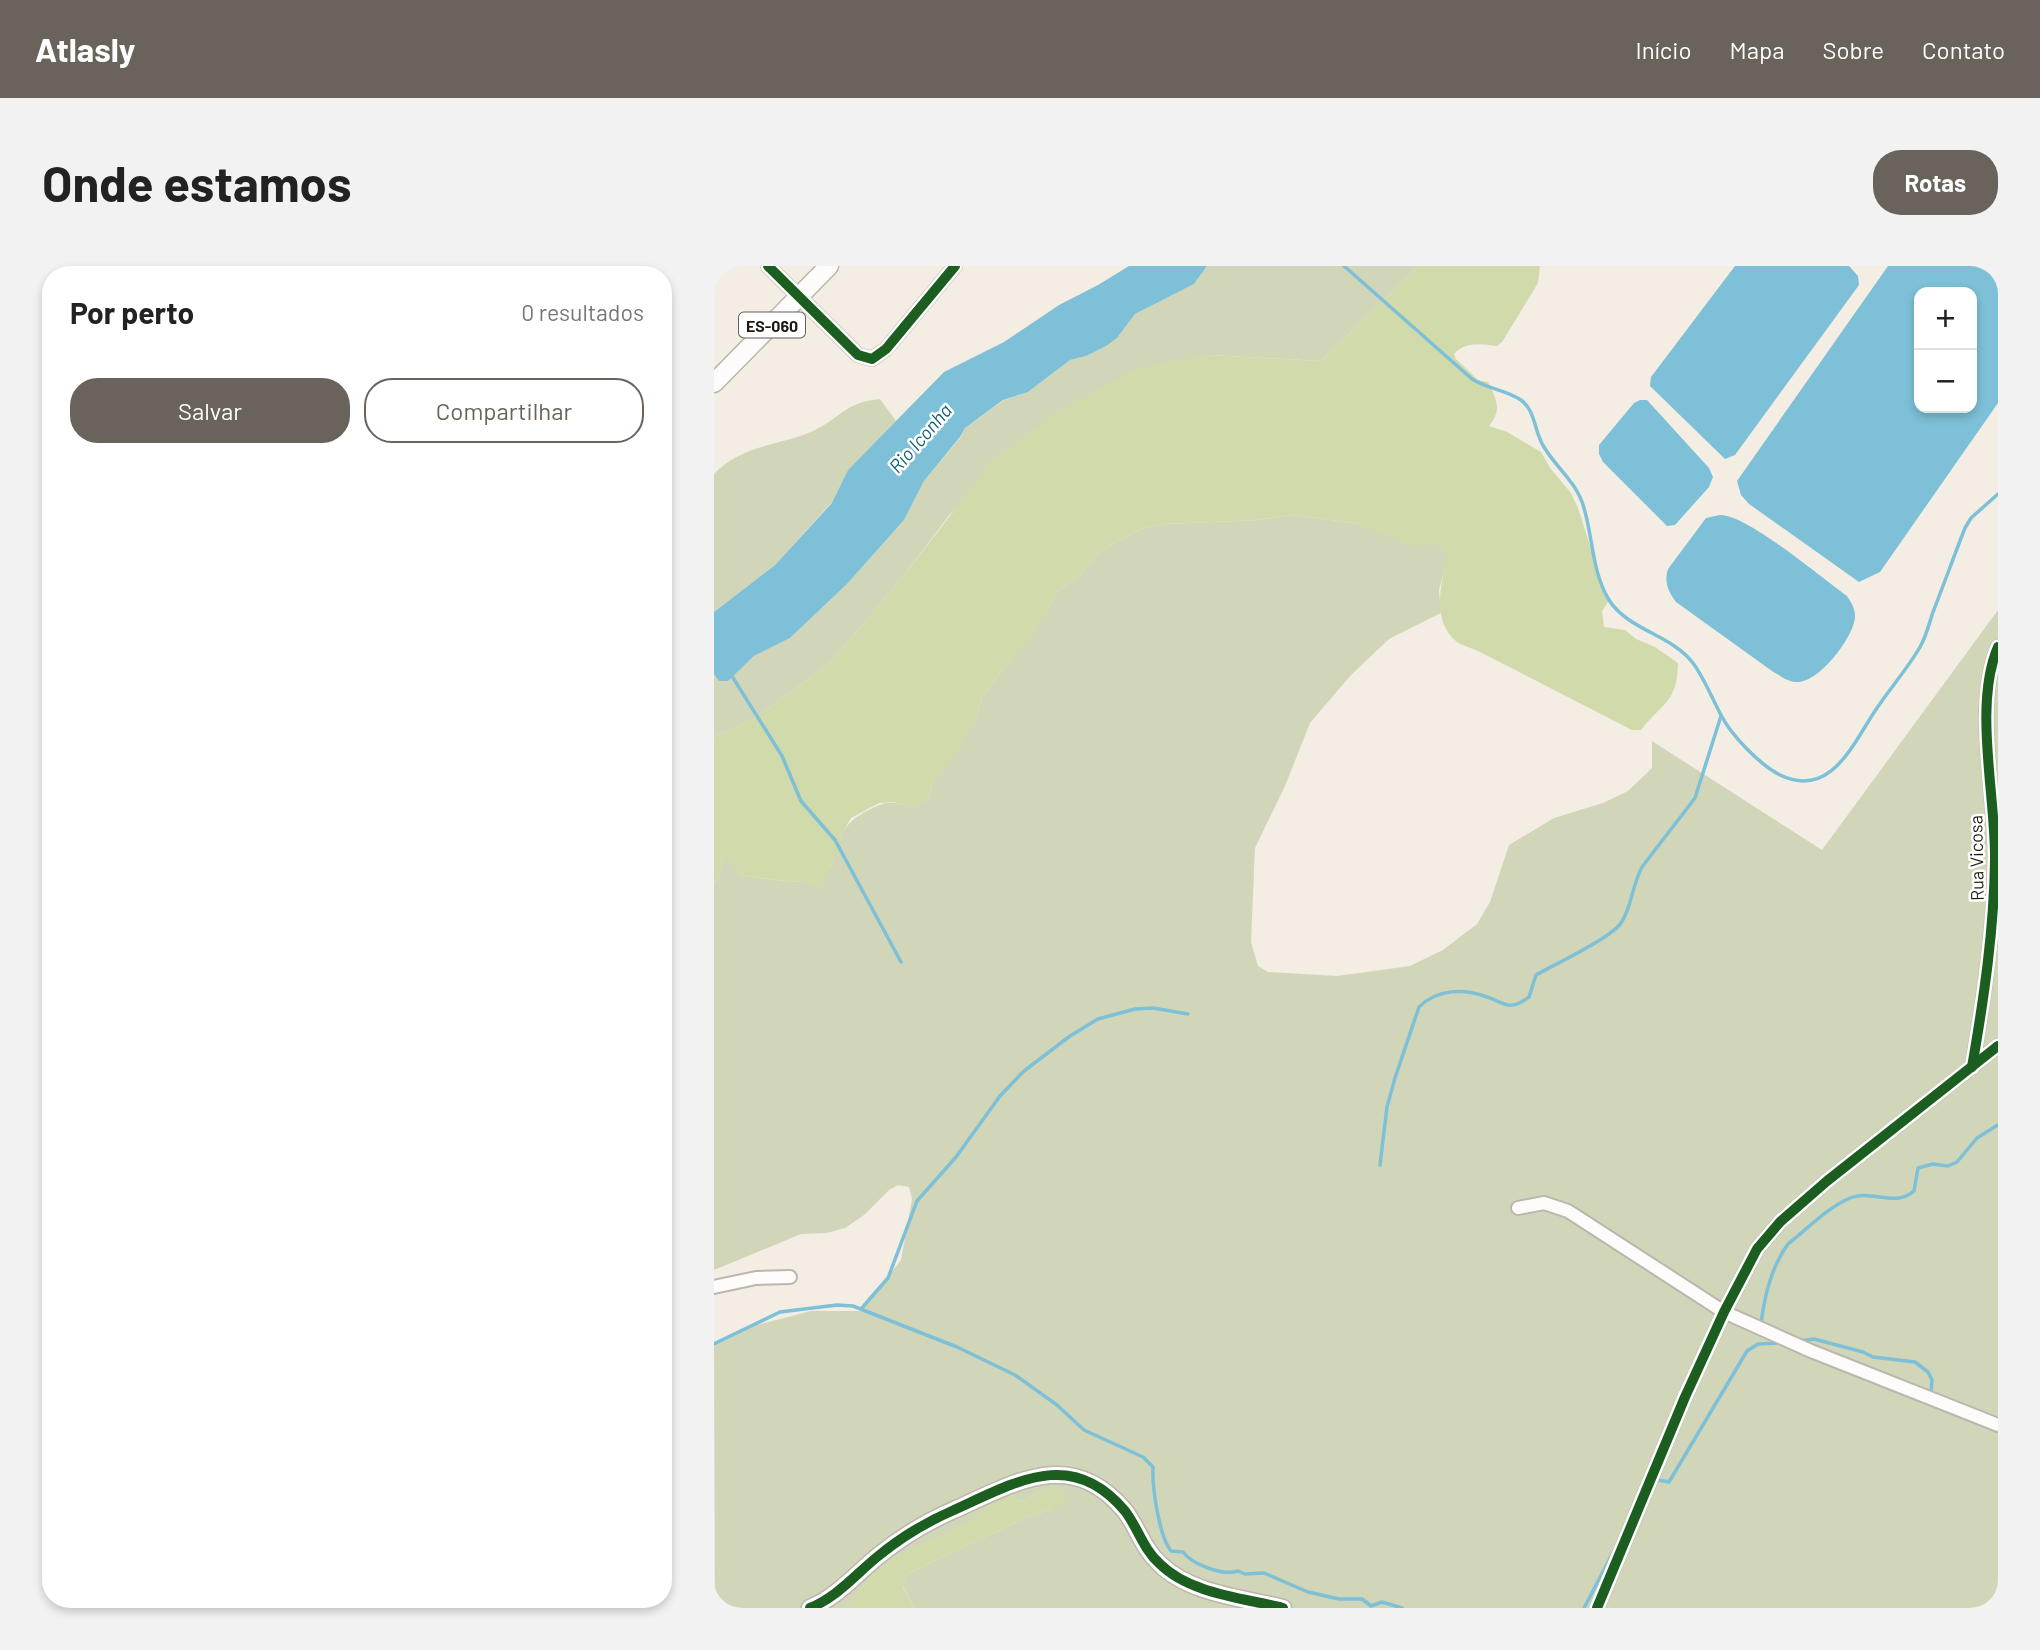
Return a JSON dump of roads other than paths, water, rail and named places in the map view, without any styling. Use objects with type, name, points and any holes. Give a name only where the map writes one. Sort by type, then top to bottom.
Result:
[{"type":"main road","name":"ES-060","points":[[714,383],[829,266]]},
{"type":"street","points":[[768,266],[858,355],[873,359],[886,349],[955,266]]},
{"type":"street","name":"Rua Vicosa","points":[[1972,1067],[1988,976],[1994,922],[1996,856],[1987,701],[1998,648]]},
{"type":"street","points":[[1597,1608],[1685,1398],[1724,1312],[1757,1249],[1780,1222],[1827,1181],[1998,1046]]},
{"type":"street","points":[[1518,1208],[1544,1203],[1569,1211],[1724,1312],[1811,1351],[1998,1425]]},
{"type":"street","points":[[714,1287],[756,1278],[790,1277]]},
{"type":"street","points":[[810,1608],[845,1587],[876,1557],[910,1533],[951,1511],[1029,1479],[1052,1474],[1080,1476],[1103,1488],[1126,1513],[1146,1548],[1160,1565],[1180,1578],[1203,1588],[1283,1608]]},
{"type":"water","name":"Rio Iconha","points":[[1129,266],[1207,266],[1194,284],[1135,314],[1117,338],[1106,346],[1070,360],[1028,392],[1003,400],[965,428],[924,481],[904,520],[847,584],[790,638],[754,656],[728,681],[719,681],[714,674],[714,612],[775,565],[831,504],[848,470],[944,372],[1004,342],[1059,305]]},
{"type":"water","points":[[1735,266],[1849,266],[1858,276],[1859,285],[1735,455],[1725,459],[1650,386],[1651,377]]},
{"type":"water","points":[[1888,266],[1994,266],[1998,269],[1998,403],[1880,572],[1859,582],[1749,504],[1741,495],[1737,481]]},
{"type":"water","points":[[1647,400],[1709,468],[1713,477],[1709,487],[1675,525],[1667,526],[1603,462],[1599,454],[1599,445],[1634,403]]},
{"type":"water","points":[[1720,515],[1732,517],[1765,535],[1847,596],[1855,616],[1849,635],[1834,657],[1815,675],[1797,682],[1784,678],[1676,602],[1671,594],[1667,586],[1668,569],[1706,518]]},
{"type":"waterway","points":[[1344,266],[1472,379],[1515,397],[1526,405],[1544,447],[1581,499],[1599,578],[1609,600],[1627,619],[1684,653],[1697,669],[1721,715],[1739,740],[1755,757],[1780,775],[1798,781],[1814,780],[1827,773],[1850,750],[1922,643],[1965,528],[1971,518],[1998,494]]},
{"type":"waterway","points":[[730,673],[782,756],[801,801],[835,840],[901,962]]},
{"type":"waterway","points":[[1380,1165],[1387,1107],[1419,1007],[1434,997],[1460,991],[1514,1005],[1529,997],[1536,975],[1615,929],[1625,917],[1642,867],[1695,798],[1721,716]]},
{"type":"waterway","points":[[861,1309],[888,1278],[917,1201],[956,1157],[1000,1096],[1024,1071],[1070,1036],[1098,1019],[1135,1009],[1153,1008],[1188,1014]]},
{"type":"waterway","points":[[1761,1324],[1777,1262],[1788,1244],[1810,1225],[1850,1198],[1907,1196],[1914,1191],[1918,1168],[1933,1164],[1948,1166],[1957,1162],[1977,1138],[1998,1125]]},
{"type":"waterway","points":[[714,1344],[780,1312],[837,1305],[853,1306],[957,1347],[1015,1375],[1057,1405],[1084,1430],[1143,1457],[1153,1467],[1157,1511],[1171,1551],[1183,1552],[1201,1565],[1217,1571],[1264,1573],[1308,1592],[1339,1599],[1362,1599],[1371,1606],[1382,1602],[1402,1608]]},
{"type":"waterway","points":[[1798,1341],[1814,1339],[1873,1357],[1915,1362],[1928,1372],[1932,1380],[1931,1392]]},
{"type":"waterway","points":[[1653,1479],[1669,1482],[1747,1351],[1758,1344],[1780,1343]]},
{"type":"waterway","points":[[1584,1608],[1617,1545]]}]
